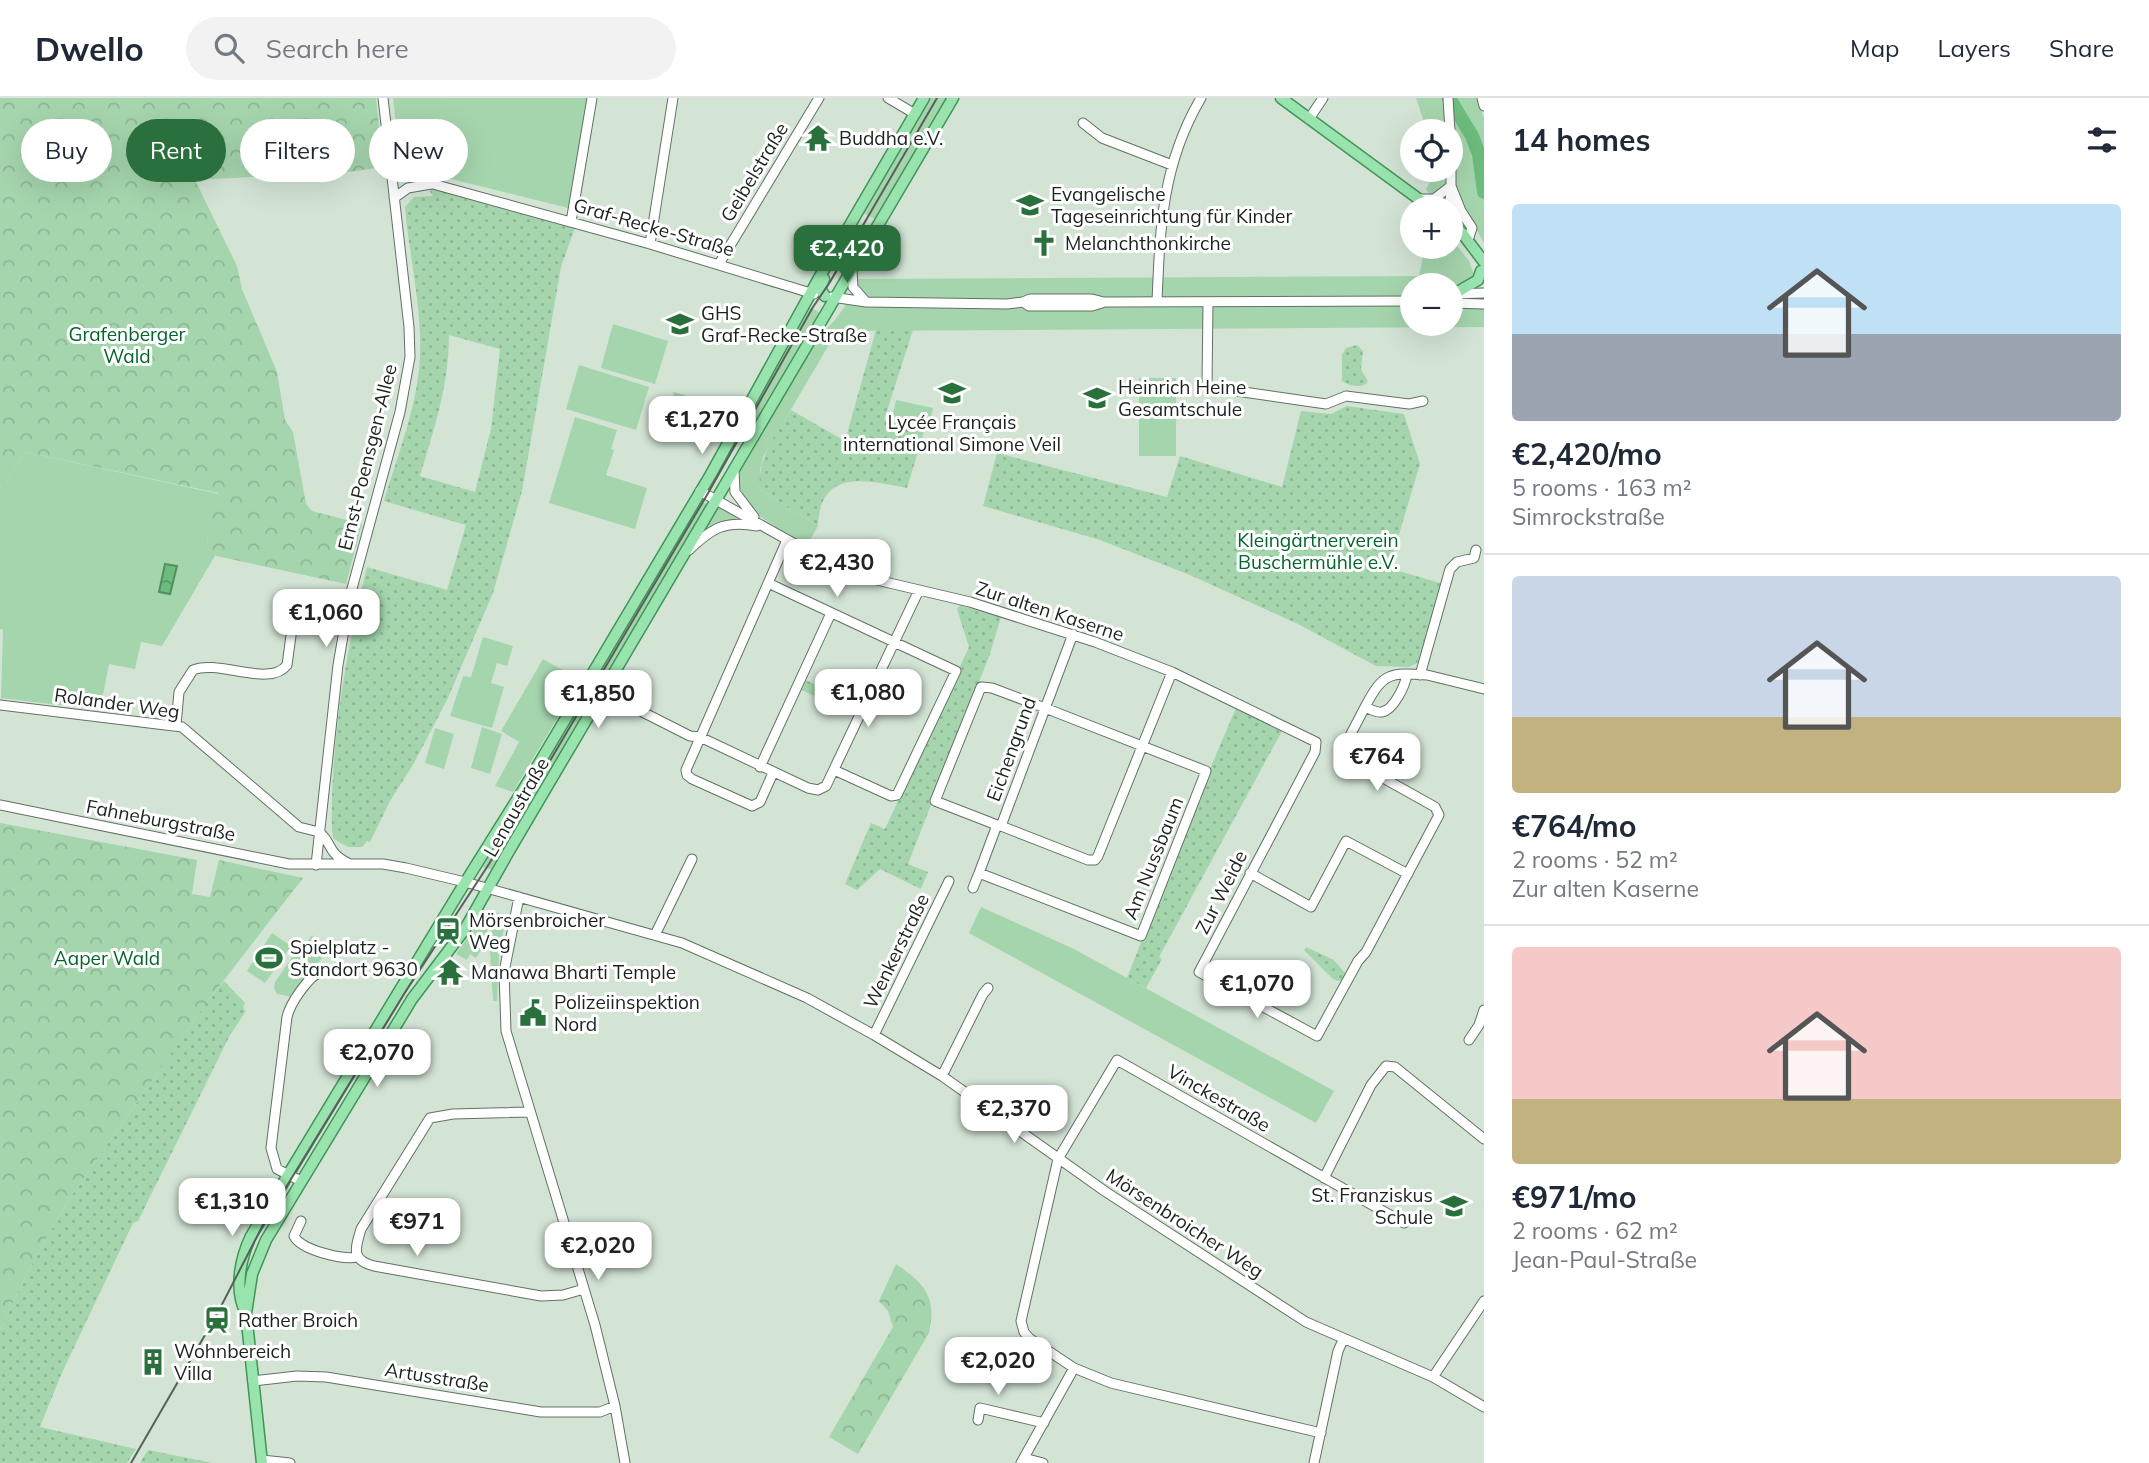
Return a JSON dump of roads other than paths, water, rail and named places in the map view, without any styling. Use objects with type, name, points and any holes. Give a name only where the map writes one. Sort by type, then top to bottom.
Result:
[{"type":"main road","name":"Lenaustraße","points":[[288,1174],[528,782],[700,491],[924,98]]},
{"type":"main road","name":"Lenaustraße","points":[[301,1181],[412,999],[465,930],[734,469],[830,297],[852,269],[953,98]]},
{"type":"main road","points":[[1281,98],[1414,196]]},
{"type":"main road","points":[[1463,235],[1475,251],[1483,270],[1478,280],[1463,290]]},
{"type":"main road","points":[[828,266],[820,292],[830,297]]},
{"type":"main road","points":[[246,1313],[241,1304],[240,1289],[244,1253],[251,1236],[288,1174]]},
{"type":"main road","points":[[262,1461],[246,1313],[252,1273],[259,1253],[301,1181]]},
{"type":"street","name":"Ernst-Poensgen-Allee","points":[[383,98],[385,119]]},
{"type":"street","points":[[571,222],[592,98]]},
{"type":"street","points":[[650,244],[673,98]]},
{"type":"street","name":"Geibelstraße","points":[[719,264],[818,98]]},
{"type":"street","points":[[888,98],[915,114]]},
{"type":"street","points":[[1157,302],[1165,195],[1183,133],[1201,98]]},
{"type":"street","points":[[1309,119],[1323,98]]},
{"type":"street","points":[[1448,98],[1449,119]]},
{"type":"street","points":[[1482,98],[1484,106]]},
{"type":"street","points":[[1083,123],[1102,138],[1172,165]]},
{"type":"street","name":"Ernst-Poensgen-Allee","points":[[316,865],[333,705],[350,596],[400,412],[408,371],[409,327],[392,182]]},
{"type":"street","name":"Graf-Recke-Straße","points":[[429,182],[719,264],[811,293],[866,302],[1023,302],[1030,306],[1092,306],[1104,302],[1400,302]]},
{"type":"street","points":[[1450,196],[1451,182]]},
{"type":"street","points":[[394,198],[408,188],[433,184]]},
{"type":"street","points":[[1438,196],[1451,186]]},
{"type":"street","points":[[1451,186],[1461,211],[1472,228],[1468,240]]},
{"type":"street","points":[[852,269],[850,276],[853,287],[866,302]]},
{"type":"street","points":[[1463,296],[1484,293]]},
{"type":"street","points":[[1463,299],[1484,304]]},
{"type":"street","points":[[1208,302],[1209,387],[1326,404],[1346,396],[1409,404],[1423,401]]},
{"type":"street","name":"Zur alten Kaserne","points":[[734,469],[734,485],[738,498],[766,527]]},
{"type":"street","name":"Zur alten Kaserne","points":[[700,491],[847,573],[1013,614],[1073,634],[1172,672],[1317,744]]},
{"type":"street","name":"Zur alten Kaserne","points":[[682,557],[717,527],[741,523],[766,527]]},
{"type":"street","points":[[773,773],[760,802],[755,806],[692,779],[686,774],[686,770],[787,540]]},
{"type":"street","points":[[1420,675],[1450,569],[1457,562],[1474,558],[1476,550]]},
{"type":"street","points":[[768,583],[956,671],[896,796],[834,770]]},
{"type":"street","points":[[603,692],[690,736],[699,737],[773,773],[818,790],[826,786],[919,590]]},
{"type":"street","points":[[760,767],[831,613]]},
{"type":"street","points":[[176,725],[179,692],[189,674],[198,668],[269,674],[283,670],[287,665],[293,621]]},
{"type":"street","name":"Eichengrund","points":[[1073,634],[999,825],[1088,860],[1095,860],[1172,672]]},
{"type":"street","points":[[1406,674],[1406,682],[1390,707],[1381,712],[1365,707],[1376,687],[1394,674],[1406,674],[1420,675],[1484,689]]},
{"type":"street","points":[[973,888],[999,825],[935,801],[981,687],[992,688],[1143,747]]},
{"type":"street","name":"Rolander Weg","points":[[0,705],[176,725],[188,731],[299,827],[319,832]]},
{"type":"street","name":"Zur Weide","points":[[1317,744],[1199,972],[1317,1036],[1439,813],[1435,807],[1342,755],[1365,707]]},
{"type":"street","name":"Am Nussbaum","points":[[979,873],[1140,936],[1206,771],[1143,747]]},
{"type":"street","name":"Fahneburgstraße","points":[[0,805],[279,862],[316,865]]},
{"type":"street","points":[[319,832],[325,837],[334,855],[350,863]]},
{"type":"street","points":[[1250,873],[1311,907],[1346,841],[1408,874]]},
{"type":"street","points":[[655,935],[692,859]]},
{"type":"street","name":"Mörsenbroicher Weg","points":[[316,865],[350,863],[395,866],[465,882],[682,943],[807,998],[942,1076],[1058,1159],[1306,1322],[1433,1377],[1484,1407]]},
{"type":"street","name":"Wenkerstraße","points":[[874,1035],[949,881]]},
{"type":"street","points":[[519,897],[505,972],[504,1015],[509,1045],[584,1289],[615,1406],[625,1463]]},
{"type":"street","points":[[301,1181],[277,1169],[271,1148],[289,1010],[316,974],[329,970],[339,972]]},
{"type":"street","points":[[942,1076],[983,994],[989,988]]},
{"type":"street","points":[[1469,1040],[1479,1025],[1484,1010]]},
{"type":"street","name":"Vinckestraße","points":[[1058,1159],[1116,1060],[1404,1223]]},
{"type":"street","points":[[1324,1178],[1379,1072],[1391,1065],[1484,1139]]},
{"type":"street","points":[[530,1112],[434,1116],[427,1121],[361,1229],[356,1247],[357,1257],[363,1263],[374,1266],[541,1296],[563,1295],[584,1289]]},
{"type":"street","points":[[1058,1159],[1033,1265],[1022,1327],[1028,1338],[1074,1368],[1111,1383],[1321,1433]]},
{"type":"street","points":[[302,1221],[294,1236],[298,1242],[336,1257],[357,1257]]},
{"type":"street","points":[[1433,1377],[1484,1301]]},
{"type":"street","points":[[1314,1463],[1343,1340]]},
{"type":"street","points":[[1043,1463],[1022,1461],[1074,1368]]},
{"type":"street","name":"Artusstraße","points":[[253,1381],[297,1376],[326,1377],[541,1412],[600,1412],[615,1406]]},
{"type":"street","points":[[978,1420],[980,1408],[1044,1423]]},
{"type":"street","points":[[262,1461],[290,1463]]},
{"type":"water","points":[[165,564],[177,566],[170,594],[159,592]]},
{"type":"waterway","points":[[1449,98],[1472,136],[1479,154],[1484,192]]},
{"type":"tram line","points":[[131,1463],[216,1316],[263,1225],[404,994],[489,864],[937,98]]},
{"type":"place","name":"Buddha e.V.","points":[[818,138]]},
{"type":"place","name":"Evangelische Tageseinrichtung für Kinder","points":[[1030,205]]},
{"type":"place","name":"Melanchthonkirche","points":[[1044,243]]},
{"type":"place","name":"GHS Graf-Recke-Straße","points":[[680,324]]},
{"type":"place","name":"Lycée Français international Simone Veil","points":[[952,393]]},
{"type":"place","name":"Heinrich Heine Gesamtschule","points":[[1097,398]]},
{"type":"place","name":"Mörsenbroicher Weg","points":[[448,931]]},
{"type":"place","name":"Spielplatz - Standort 9630","points":[[269,958]]},
{"type":"place","name":"Manawa Bharti Temple","points":[[450,972]]},
{"type":"place","name":"Polizeiinspektion Nord","points":[[533,1013]]},
{"type":"place","name":"St. Franziskus Schule","points":[[1454,1206]]},
{"type":"place","name":"Rather Broich","points":[[217,1320]]},
{"type":"place","name":"Wohnbereich Villa","points":[[153,1362]]},
{"type":"park label","name":"Grafenberger Wald","points":[[127,345]]},
{"type":"park label","name":"Kleingärtnerverein Buschermühle e.V.","points":[[1318,551]]},
{"type":"park label","name":"Aaper Wald","points":[[107,958]]}]
